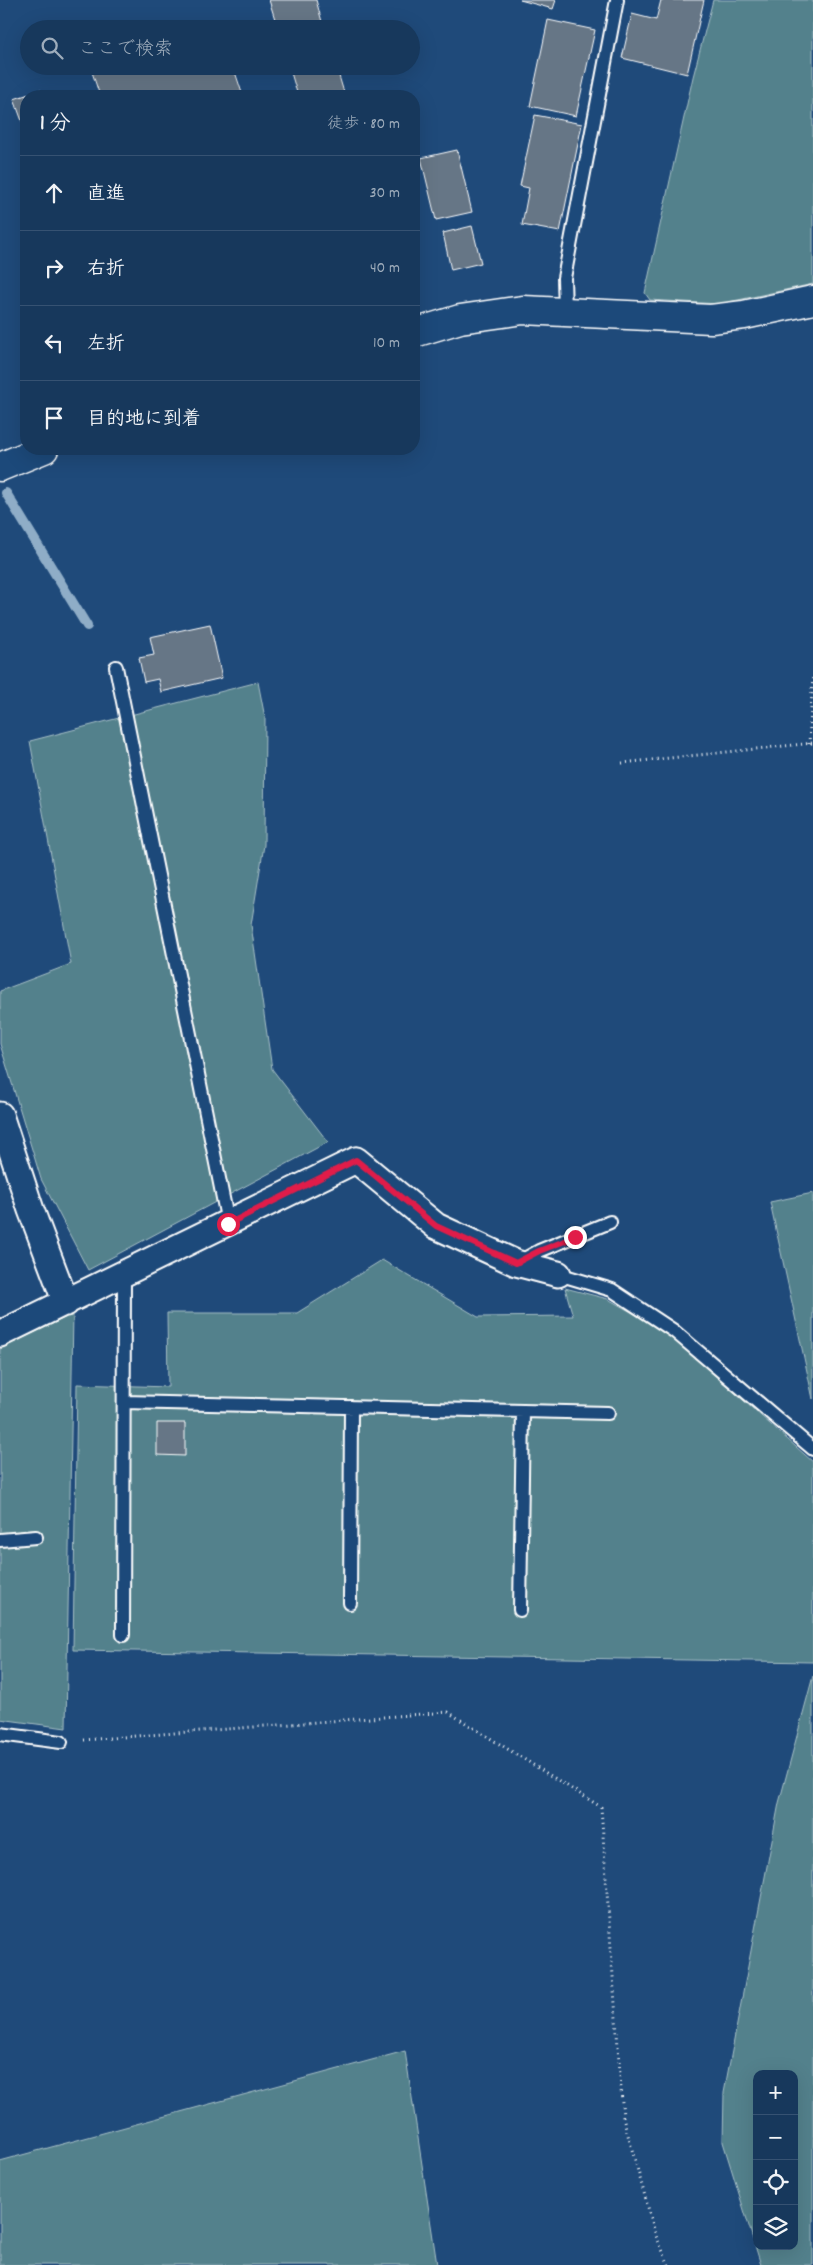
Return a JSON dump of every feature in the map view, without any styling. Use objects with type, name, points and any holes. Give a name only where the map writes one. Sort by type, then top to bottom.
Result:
[{"type":"street","points":[[420,331],[460,319],[523,310],[565,310],[710,319],[744,315],[813,300]]},
{"type":"street","points":[[0,467],[29,455]]},
{"type":"street","points":[[0,1115],[31,1210],[66,1303]]},
{"type":"street","points":[[0,1334],[356,1160],[436,1226],[516,1263],[558,1274]]},
{"type":"lane","points":[[565,310],[564,278],[617,0]]},
{"type":"lane","points":[[116,667],[228,1224]]},
{"type":"lane","points":[[516,1263],[539,1251],[610,1222]]},
{"type":"lane","points":[[123,1636],[124,1274]]},
{"type":"lane","points":[[558,1274],[612,1290],[674,1331],[813,1448]]},
{"type":"lane","points":[[124,1402],[608,1413]]},
{"type":"lane","points":[[350,1603],[351,1407]]},
{"type":"lane","points":[[520,1610],[523,1412]]},
{"type":"lane","points":[[0,1540],[36,1537]]},
{"type":"lane","points":[[0,1734],[61,1742]]},
{"type":"path","points":[[622,763],[811,744],[813,674]]},
{"type":"path","points":[[61,1742],[448,1712],[601,1806],[623,2117],[656,2236],[668,2265]]},
{"type":"green space","points":[[713,0],[813,0],[813,284],[719,304],[650,300],[645,293],[693,77]]},
{"type":"green space","points":[[258,682],[265,718],[264,845],[251,925],[272,1069],[328,1142],[88,1270],[41,1179],[0,1044],[0,991],[71,964],[30,741]]},
{"type":"green space","points":[[813,1193],[813,1399],[770,1202]]},
{"type":"green space","points":[[382,1260],[478,1317],[573,1316],[565,1288],[608,1299],[665,1331],[813,1462],[813,1662],[73,1650],[77,1384],[168,1387],[167,1313],[297,1313]]},
{"type":"green space","points":[[73,1314],[66,1728],[0,1719],[0,1349]]},
{"type":"green space","points":[[813,1676],[813,2265],[761,2265],[756,2250],[798,2250],[798,2070],[753,2070],[753,2239],[723,2142],[724,2093],[779,1803]]},
{"type":"green space","points":[[405,2051],[437,2265],[0,2265],[0,2161]]},
{"type":"building","points":[[269,0],[316,0],[322,20],[275,20]]},
{"type":"building","points":[[520,0],[556,0],[553,9]]},
{"type":"building","points":[[661,0],[704,0],[687,74],[622,58],[632,14],[656,20]]},
{"type":"building","points":[[548,20],[595,30],[576,116],[530,106]]},
{"type":"building","points":[[93,75],[236,75],[241,90],[98,90]]},
{"type":"building","points":[[292,75],[339,75],[343,90],[296,90]]},
{"type":"building","points":[[20,97],[20,116],[14,99]]},
{"type":"building","points":[[535,115],[582,124],[560,232],[522,225],[529,188],[520,186]]},
{"type":"building","points":[[457,150],[472,212],[436,220],[421,158]]},
{"type":"building","points":[[472,226],[481,263],[451,270],[443,233]]},
{"type":"building","points":[[210,624],[222,678],[161,692],[158,679],[144,682],[139,658],[154,655],[150,637]]},
{"type":"building","points":[[157,1423],[185,1423],[185,1456],[157,1455]]},
{"type":"waterway","points":[[6,493],[87,626]]},
{"type":"route","points":[[228,1224],[356,1160],[436,1226],[516,1263],[539,1251],[575,1237]]}]
